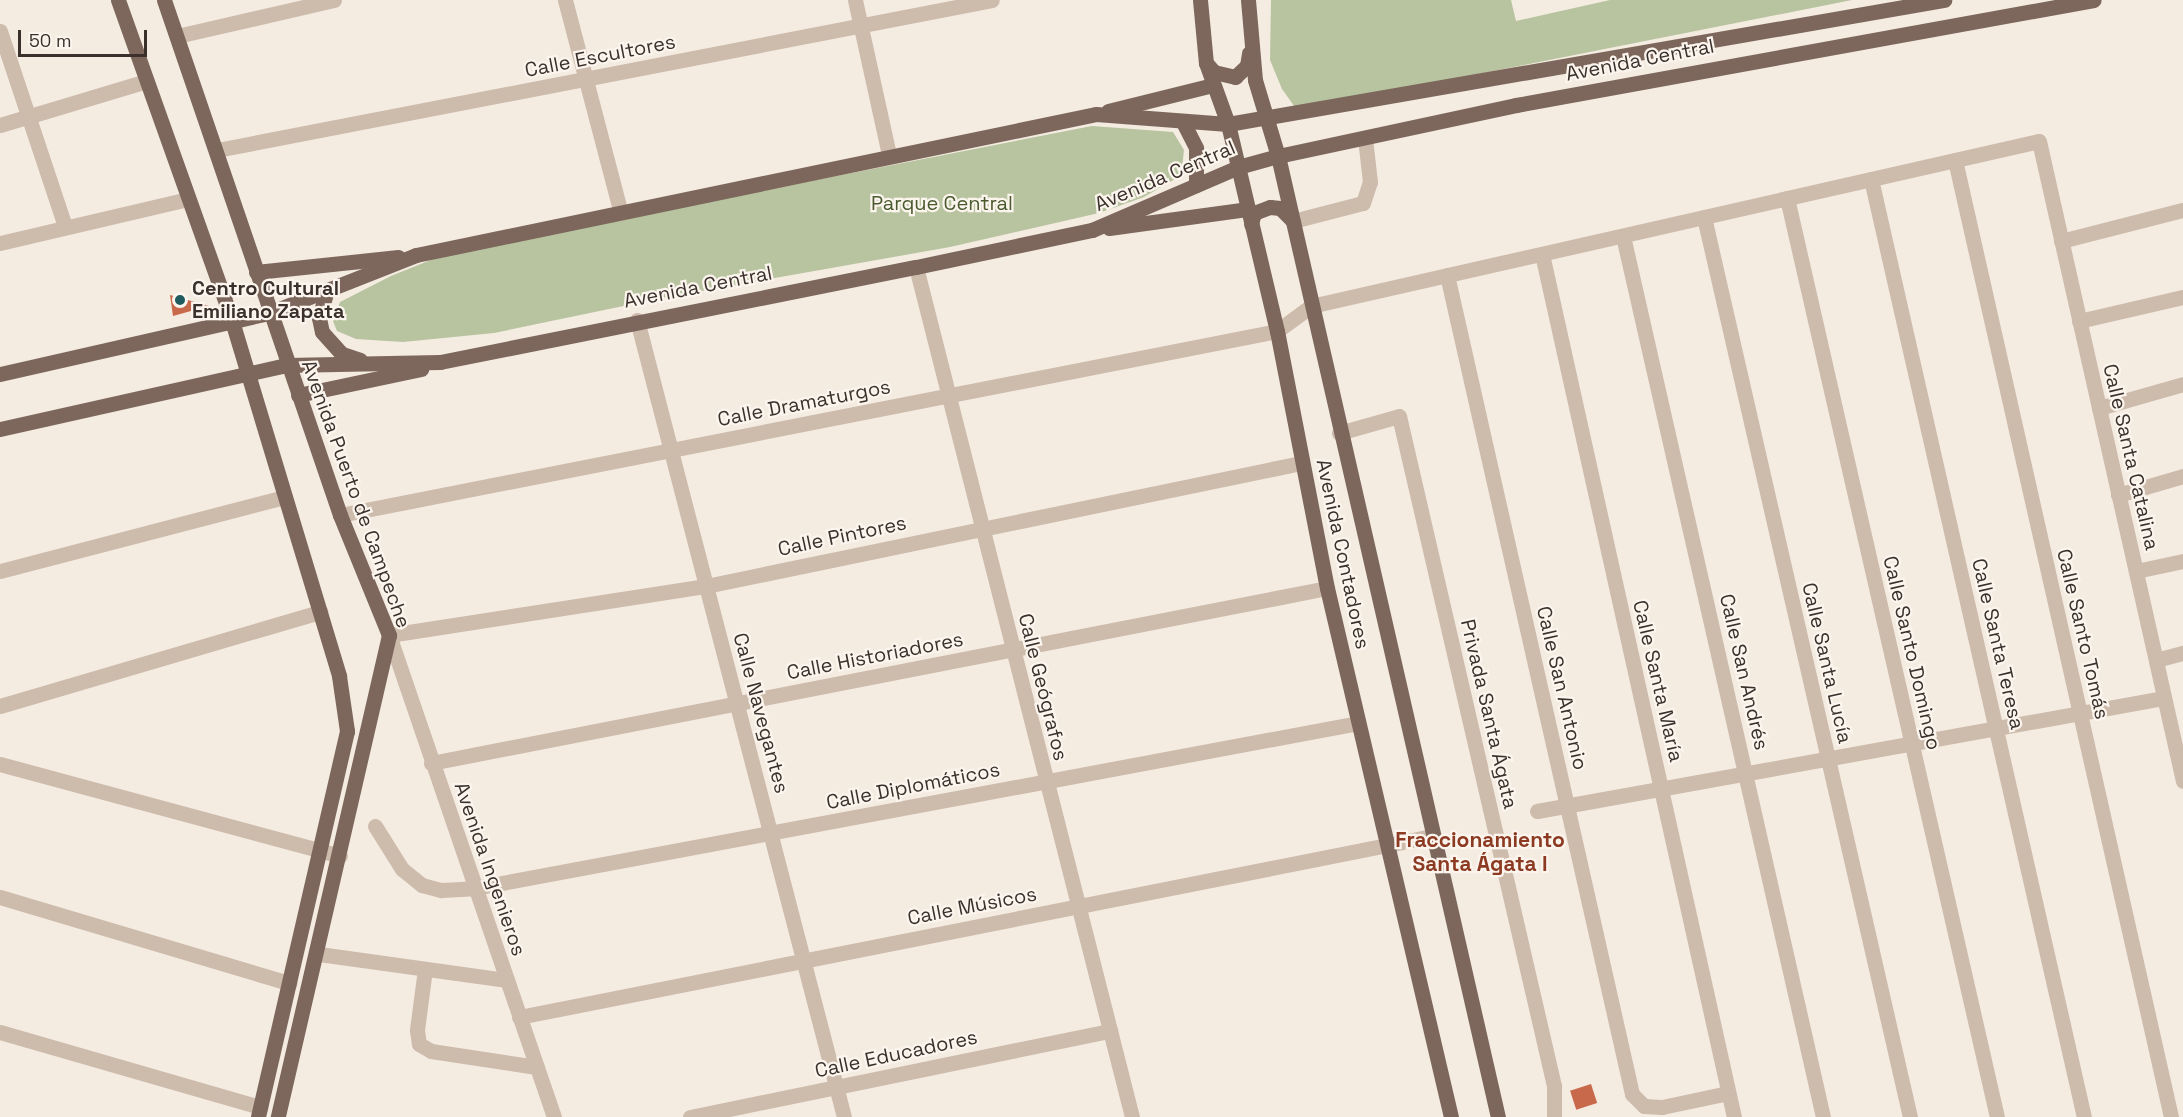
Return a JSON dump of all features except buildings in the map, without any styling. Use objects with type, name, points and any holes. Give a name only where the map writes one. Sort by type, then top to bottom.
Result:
[{"type":"main road","points":[[118,0],[232,321],[339,676],[347,731],[259,1112]]},
{"type":"main road","name":"Avenida Puerto de Campeche","points":[[164,0],[217,150],[269,313],[340,515],[389,635],[318,954],[278,1117]]},
{"type":"main road","name":"Avenida Contadores","points":[[1198,0],[1206,63],[1228,124],[1238,166],[1276,330],[1327,588],[1451,1117]]},
{"type":"main road","name":"Avenida Contadores","points":[[1248,0],[1250,49],[1266,119],[1278,156],[1339,433],[1498,1117]]},
{"type":"main road","name":"Avenida Central","points":[[0,374],[269,313],[416,255],[889,155],[1096,114],[1228,124],[1266,119],[1944,0]]},
{"type":"main road","name":"Avenida Central","points":[[0,429],[247,372],[287,365],[440,362],[637,320],[916,267],[1092,230],[1238,166],[1278,156],[1749,61],[2094,0]]},
{"type":"main road","points":[[1206,63],[1214,72],[1235,77],[1247,66],[1250,49]]},
{"type":"main road","points":[[1096,114],[1213,85]]},
{"type":"main road","points":[[1183,122],[1196,148],[1196,184]]},
{"type":"main road","points":[[1251,225],[1254,213],[1270,207],[1280,208],[1293,221]]},
{"type":"main road","points":[[1092,230],[1247,209]]},
{"type":"main road","points":[[256,272],[416,255]]},
{"type":"main road","points":[[327,290],[319,318],[330,345],[342,354],[382,364]]},
{"type":"main road","points":[[298,395],[440,362]]},
{"type":"street","points":[[177,36],[334,0]]},
{"type":"street","points":[[566,0],[621,213]]},
{"type":"street","points":[[855,0],[889,155]]},
{"type":"street","name":"Calle Escultores","points":[[217,150],[992,0]]},
{"type":"street","points":[[0,31],[65,226]]},
{"type":"street","points":[[0,125],[147,81]]},
{"type":"street","points":[[1293,221],[1363,203],[1370,182],[1365,138]]},
{"type":"street","name":"Calle Santa Catalina","points":[[1955,160],[2039,141],[2164,698],[2179,740],[2183,781]]},
{"type":"street","points":[[1276,330],[1311,306],[1955,160]]},
{"type":"street","name":"Calle Santo Tomás","points":[[1955,160],[2171,1117]]},
{"type":"street","name":"Calle Santa Teresa","points":[[1871,179],[2084,1117]]},
{"type":"street","name":"Calle Santo Domingo","points":[[1787,198],[1997,1117]]},
{"type":"street","points":[[0,243],[188,199]]},
{"type":"street","points":[[2061,241],[2183,210]]},
{"type":"street","name":"Calle Santa Lucía","points":[[1704,217],[1910,1117]]},
{"type":"street","name":"Calle San Andrés","points":[[1623,236],[1823,1117]]},
{"type":"street","name":"Calle Santa María","points":[[1542,254],[1734,1117]]},
{"type":"street","name":"Calle Geógrafos","points":[[916,267],[1132,1117]]},
{"type":"street","name":"Calle San Antonio","points":[[1447,275],[1632,1094],[1644,1106],[1662,1107],[1728,1093]]},
{"type":"street","points":[[2079,321],[2183,297]]},
{"type":"street","name":"Calle Navegantes","points":[[637,320],[844,1117]]},
{"type":"street","name":"Calle Dramaturgos","points":[[340,515],[948,397],[1276,330]]},
{"type":"street","points":[[2099,408],[2183,384]]},
{"type":"street","name":"Privada Santa Ágata","points":[[1339,433],[1399,416],[1554,1086],[1554,1117]]},
{"type":"street","name":"Calle Pintores","points":[[389,635],[706,586],[1301,463]]},
{"type":"street","points":[[2118,495],[2183,476]]},
{"type":"street","points":[[0,571],[285,497]]},
{"type":"street","points":[[2136,571],[2183,561]]},
{"type":"street","name":"Calle Historiadores","points":[[431,763],[1327,588]]},
{"type":"street","points":[[0,706],[320,612]]},
{"type":"street","name":"Avenida Ingenieros","points":[[389,635],[554,1117]]},
{"type":"street","points":[[2156,660],[2183,652]]},
{"type":"street","points":[[1537,811],[2164,698]]},
{"type":"street","name":"Calle Diplomáticos","points":[[375,826],[402,869],[422,885],[441,891],[475,888],[1358,723]]},
{"type":"street","points":[[0,764],[340,856]]},
{"type":"street","name":"Calle Músicos","points":[[519,1017],[1433,836]]},
{"type":"street","points":[[0,897],[289,983]]},
{"type":"street","points":[[318,954],[507,980]]},
{"type":"street","points":[[425,969],[417,1030],[419,1044],[430,1051],[537,1067]]},
{"type":"street","name":"Calle Educadores","points":[[690,1117],[1110,1031]]},
{"type":"street","points":[[0,1032],[259,1112]]},
{"type":"green space","points":[[1271,0],[1511,0],[1516,21],[1610,0],[1852,0],[1297,110],[1282,89],[1270,60]]},
{"type":"green space","name":"Parque Central","points":[[1092,126],[1173,132],[1184,150],[1182,168],[1175,179],[1144,197],[1099,213],[950,247],[662,298],[494,333],[403,342],[356,339],[337,331],[333,321],[340,302],[391,276],[453,251]]},
{"type":"place","name":"Centro Cultural Emiliano Zapata","points":[[180,300]]},
{"type":"district","name":"Fraccionamiento Santa Ágata I","points":[[1480,852]]}]
